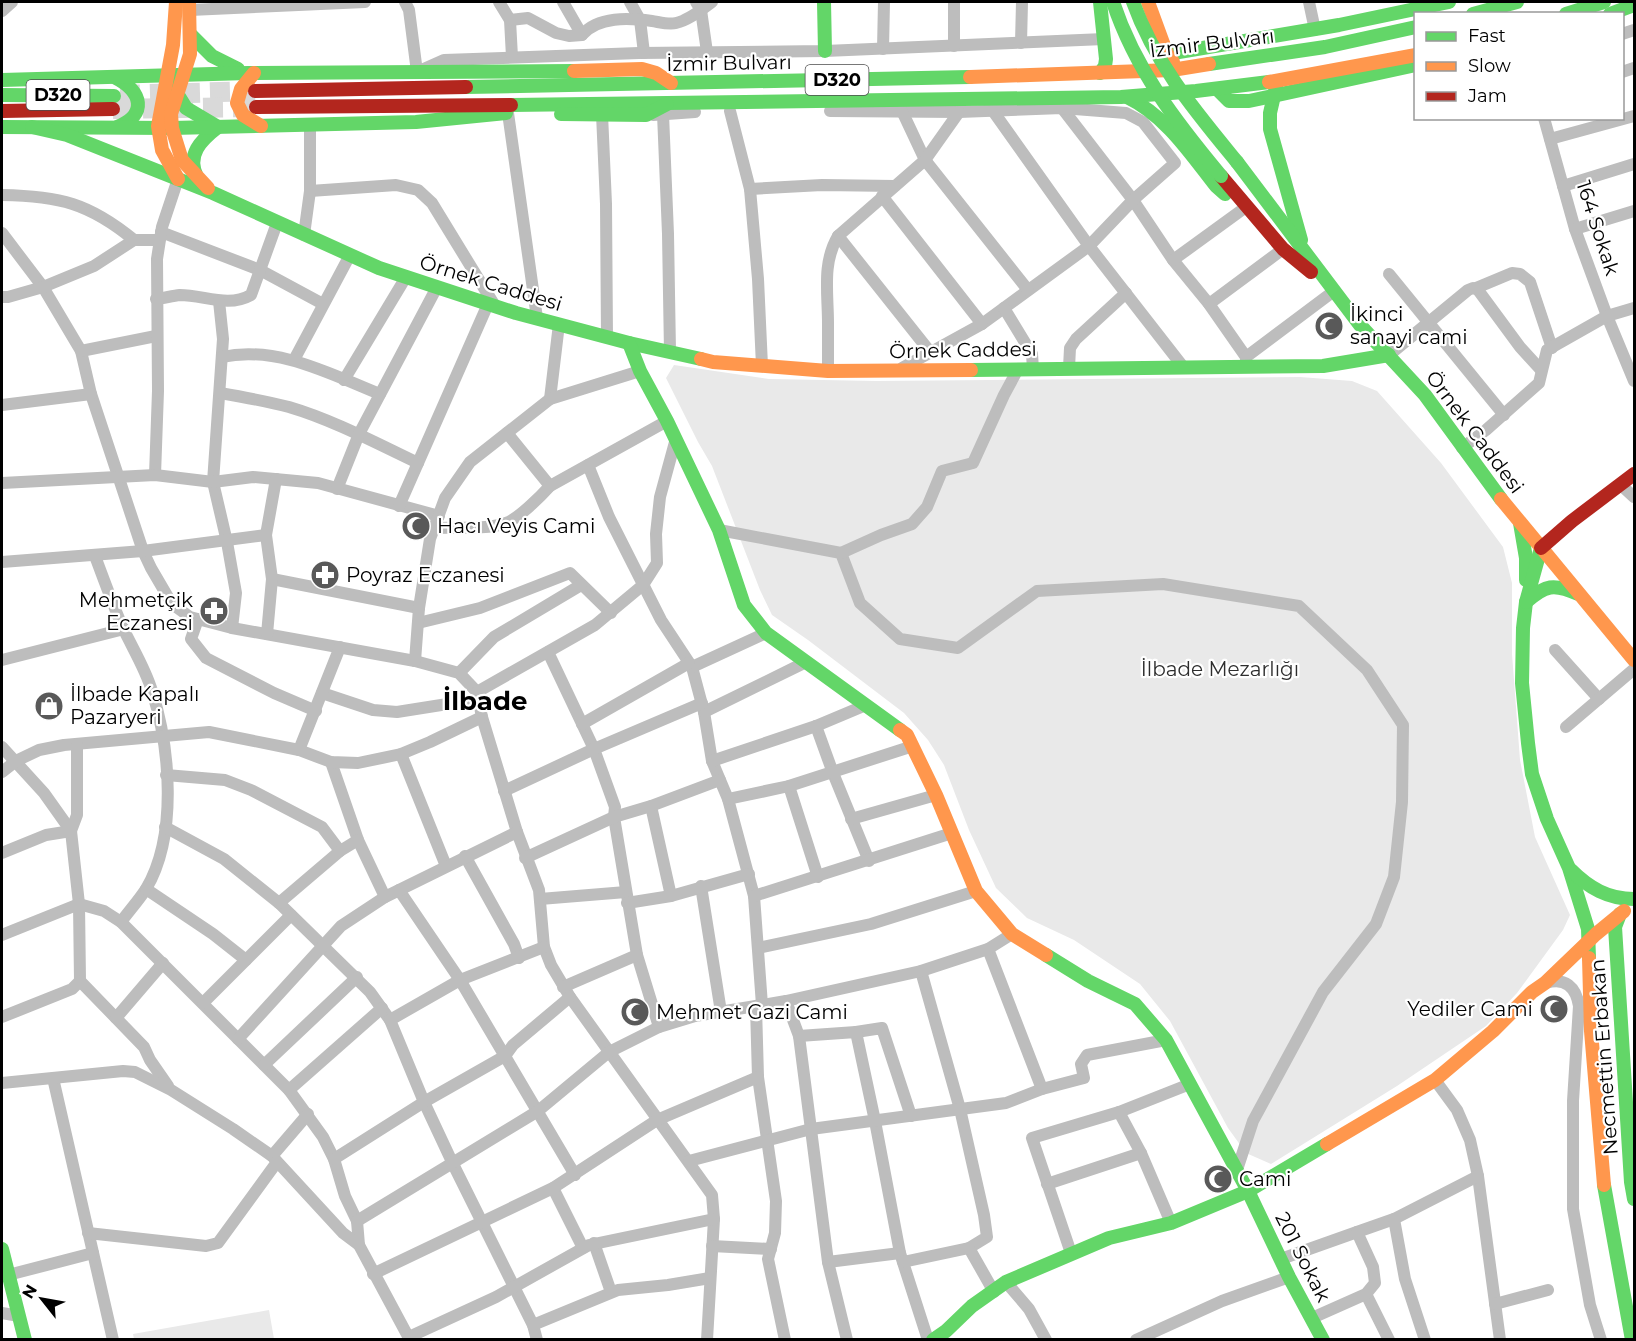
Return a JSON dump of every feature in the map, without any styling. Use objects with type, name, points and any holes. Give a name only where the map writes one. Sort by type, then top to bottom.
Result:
[{"type":"main road","points":[[176,2],[176,22],[167,76],[161,95],[157,128],[162,152],[178,179]]},
{"type":"main road","points":[[824,2],[825,51]]},
{"type":"main road","points":[[1100,2],[1106,62],[1100,73]]},
{"type":"main road","points":[[1113,2],[1131,52],[1156,92],[1221,176],[1283,249],[1334,291]]},
{"type":"main road","points":[[1133,2],[1151,49],[1190,104],[1237,162],[1360,325],[1389,355]]},
{"type":"main road","points":[[1148,2],[1167,54],[1181,69]]},
{"type":"main road","points":[[1167,54],[1316,30],[1449,2]]},
{"type":"main road","points":[[1480,12],[1517,2]]},
{"type":"main road","points":[[1572,12],[1604,2]]},
{"type":"main road","points":[[1616,12],[1635,5]]},
{"type":"main road","points":[[172,121],[177,95],[190,54],[190,6]]},
{"type":"main road","points":[[124,78],[141,72],[159,60],[176,22]]},
{"type":"main road","name":"İzmir Bulvarı","points":[[255,91],[975,78],[1181,69],[1325,47],[1414,27]]},
{"type":"main road","points":[[191,35],[217,61],[251,73]]},
{"type":"main road","name":"İzmir Bulvarı","points":[[256,107],[665,109],[1128,97],[1218,90],[1344,70],[1414,55]]},
{"type":"main road","points":[[1218,90],[1226,99],[1234,102],[1274,96],[1414,65]]},
{"type":"main road","points":[[2,80],[251,73],[543,72],[642,69],[656,73],[671,83]]},
{"type":"main road","points":[[251,73],[239,91],[236,101],[245,118],[261,126]]},
{"type":"main road","points":[[167,76],[186,108],[218,127]]},
{"type":"main road","points":[[124,78],[154,88],[161,95],[172,121],[182,160],[213,193]]},
{"type":"main road","points":[[116,128],[134,119],[139,104],[133,88],[124,78]]},
{"type":"main road","points":[[1277,80],[1274,96],[1269,106],[1270,129],[1304,251]]},
{"type":"main road","name":"D320","points":[[2,95],[114,102],[2,111]]},
{"type":"main road","points":[[1128,97],[1137,100],[1151,110],[1216,186],[1225,194],[1244,204]]},
{"type":"main road","points":[[2,128],[157,128],[172,121],[218,127],[416,122],[508,113],[646,115],[665,109]]},
{"type":"main road","name":"Örnek Caddesi","points":[[32,127],[67,135],[213,193],[379,268],[537,318],[629,343],[713,362],[828,371],[1184,368],[1246,361],[1323,366],[1389,355],[1425,395],[1462,448],[1520,523],[1635,660]]},
{"type":"main road","points":[[213,193],[195,174],[193,166],[196,148],[203,138],[218,127]]},
{"type":"main road","name":"201 Sokak","points":[[629,343],[640,371],[719,530],[744,605],[766,633],[907,735],[936,795],[976,891],[1012,934],[1088,981],[1135,1004],[1166,1041],[1237,1170],[1289,1277],[1323,1340]]},
{"type":"main road","points":[[1526,602],[1541,548],[1635,474]]},
{"type":"main road","points":[[1520,523],[1526,558],[1526,602]]},
{"type":"main road","points":[[1526,602],[1545,587],[1553,585],[1578,594]]},
{"type":"main road","name":"Necmettin Erbakan","points":[[1526,602],[1522,683],[1532,774],[1547,819],[1569,868],[1586,919],[1604,1185],[1632,1340]]},
{"type":"main road","points":[[1569,868],[1592,889],[1609,897],[1635,901]]},
{"type":"main road","points":[[933,1340],[947,1335],[972,1305],[1006,1282],[1109,1238],[1171,1223],[1248,1191],[1435,1080],[1493,1031],[1532,992],[1545,983],[1589,940],[1635,901]]},
{"type":"main road","name":"Necmettin Erbakan","points":[[1620,914],[1615,927],[1631,1182],[1635,1199]]},
{"type":"main road","points":[[1532,992],[1541,977],[1575,939],[1586,919]]},
{"type":"main road","points":[[1560,969],[1574,970],[1584,976],[1589,984]]},
{"type":"main road","points":[[2,1249],[25,1340]]},
{"type":"street","points":[[2,11],[12,2]]},
{"type":"street","points":[[190,6],[365,2]]},
{"type":"street","points":[[405,2],[409,10],[417,72],[444,60],[644,53],[825,51],[1104,39]]},
{"type":"street","points":[[499,2],[510,20],[512,57]]},
{"type":"street","points":[[563,2],[582,35]]},
{"type":"street","points":[[630,2],[640,20],[644,53]]},
{"type":"street","points":[[510,20],[528,18],[556,33],[569,36],[582,35],[588,27],[597,22],[640,20],[674,24],[699,6],[712,2]]},
{"type":"street","points":[[882,49],[884,2]]},
{"type":"street","points":[[954,2],[954,46]]},
{"type":"street","points":[[1021,43],[1022,2]]},
{"type":"street","points":[[1309,2],[1316,30]]},
{"type":"street","points":[[699,6],[707,52]]},
{"type":"street","points":[[670,352],[665,109],[959,112],[1062,108],[1126,113],[1143,122],[1175,163]]},
{"type":"street","points":[[1062,108],[1133,200],[1173,260],[1209,304],[1246,361],[1334,291]]},
{"type":"street","points":[[730,111],[750,189],[758,279],[762,366]]},
{"type":"street","points":[[902,111],[925,160],[1028,290]]},
{"type":"street","points":[[993,111],[1089,246],[1184,368]]},
{"type":"street","points":[[828,371],[828,262],[831,248],[838,236],[925,160],[959,112]]},
{"type":"street","points":[[508,113],[537,318]]},
{"type":"street","points":[[602,114],[606,204],[607,337]]},
{"type":"street","name":"164 Sokak","points":[[1545,120],[1575,229],[1607,316],[1632,366],[1635,381]]},
{"type":"street","points":[[1550,139],[1620,120]]},
{"type":"street","points":[[304,235],[310,191],[310,124]]},
{"type":"street","points":[[898,370],[982,324],[1089,246],[1133,200],[1188,153]]},
{"type":"street","points":[[1563,186],[1635,164]]},
{"type":"street","points":[[155,475],[158,391],[156,299],[160,236],[178,179]]},
{"type":"street","points":[[750,189],[822,185],[895,186]]},
{"type":"street","points":[[310,191],[396,186],[418,190],[432,203],[492,305],[399,506]]},
{"type":"street","points":[[2,195],[55,198],[86,208],[134,240]]},
{"type":"street","points":[[882,196],[982,324]]},
{"type":"street","points":[[1173,260],[1244,204]]},
{"type":"street","points":[[1575,229],[1635,211]]},
{"type":"street","points":[[156,299],[180,296],[219,302],[244,299],[250,295],[277,223]]},
{"type":"street","points":[[2,233],[43,287],[81,351],[91,394],[143,551],[172,604],[190,617],[232,628],[415,661],[459,673],[478,696],[516,832],[539,890],[544,947],[551,965],[567,992],[712,1195],[714,1219],[707,1340]]},
{"type":"street","points":[[2,297],[43,287],[94,266],[134,240],[160,236],[260,270],[323,304]]},
{"type":"street","points":[[838,236],[931,353]]},
{"type":"street","points":[[1209,304],[1283,249]]},
{"type":"street","points":[[294,360],[350,255]]},
{"type":"street","points":[[1389,355],[1472,289],[1512,273],[1524,276],[1530,282],[1552,348]]},
{"type":"street","points":[[1389,274],[1504,415]]},
{"type":"street","points":[[344,380],[406,277]]},
{"type":"street","points":[[337,489],[359,434],[437,287]]},
{"type":"street","points":[[1472,289],[1541,370]]},
{"type":"street","points":[[1069,368],[1070,348],[1076,339],[1126,293]]},
{"type":"street","points":[[219,302],[223,339],[213,482],[236,593],[232,628]]},
{"type":"street","points":[[1004,308],[1032,354],[1033,369]]},
{"type":"street","points":[[1462,448],[1504,415],[1539,383],[1547,350],[1607,316],[1635,308]]},
{"type":"street","points":[[550,399],[559,324]]},
{"type":"street","points":[[81,351],[156,336]]},
{"type":"street","points":[[222,357],[243,353],[294,360],[380,394]]},
{"type":"street","points":[[719,530],[841,553],[912,524],[927,507],[942,471],[973,463],[1018,369]]},
{"type":"street","points":[[415,661],[419,608],[430,539],[445,498],[470,462],[550,399],[640,371]]},
{"type":"street","points":[[220,393],[291,408],[359,434],[418,462]]},
{"type":"street","points":[[2,405],[91,394]]},
{"type":"street","points":[[2,483],[155,475],[213,482],[253,477],[276,479],[318,483],[399,506],[436,522],[475,527],[507,523],[537,500],[550,486],[667,422]]},
{"type":"street","points":[[507,433],[550,486]]},
{"type":"street","points":[[322,693],[373,710],[398,712],[478,696],[611,613],[643,585],[657,563],[656,534],[660,497],[675,442]]},
{"type":"street","points":[[588,465],[609,517],[643,585],[661,620],[690,665],[703,708],[712,761],[728,799],[754,896],[758,948],[758,1077],[776,1201],[775,1233],[768,1259],[785,1340]]},
{"type":"street","points":[[267,634],[272,579],[266,535],[276,479]]},
{"type":"street","points":[[1621,484],[1635,497]]},
{"type":"street","points":[[2,562],[143,551],[227,542],[266,535]]},
{"type":"street","points":[[841,553],[860,603],[900,639],[958,648],[1037,591],[1163,584],[1299,606],[1367,670],[1403,725],[1402,802],[1394,877],[1376,924],[1323,992],[1253,1121],[1237,1170]]},
{"type":"street","points":[[95,555],[124,629],[152,689],[163,735],[166,775],[165,827],[158,863],[146,889],[121,922]]},
{"type":"street","points":[[418,623],[480,608],[570,573],[611,613]]},
{"type":"street","points":[[272,579],[419,608]]},
{"type":"street","points":[[459,673],[494,637],[581,585]]},
{"type":"street","points":[[198,619],[191,639],[206,658],[274,693],[316,711]]},
{"type":"street","points":[[2,660],[124,629]]},
{"type":"street","points":[[582,724],[690,665],[766,633]]},
{"type":"street","points":[[299,750],[340,647]]},
{"type":"street","points":[[1555,650],[1599,699]]},
{"type":"street","points":[[548,652],[594,749],[615,807],[614,818],[637,956],[659,1027]]},
{"type":"street","points":[[504,791],[594,749],[703,708],[806,662]]},
{"type":"street","points":[[1566,727],[1635,669]]},
{"type":"street","points":[[712,761],[816,726],[866,705]]},
{"type":"street","points":[[2,772],[16,761],[39,750],[77,744],[209,732],[259,740],[299,750],[331,762],[358,763],[401,754],[482,717]]},
{"type":"street","points":[[816,726],[832,773],[869,861]]},
{"type":"street","points":[[77,744],[77,815],[71,831],[79,904],[80,981],[144,1047],[150,1060],[171,1090]]},
{"type":"street","points":[[728,799],[789,786],[912,746]]},
{"type":"street","points":[[2,747],[44,793],[71,831]]},
{"type":"street","points":[[401,754],[446,866]]},
{"type":"street","points":[[331,762],[358,840],[385,897]]},
{"type":"street","points":[[166,775],[225,780],[250,790],[322,827],[340,851]]},
{"type":"street","points":[[525,858],[614,818],[720,780]]},
{"type":"street","points":[[789,786],[818,877]]},
{"type":"street","points":[[851,819],[936,795]]},
{"type":"street","points":[[651,806],[671,896]]},
{"type":"street","points":[[165,827],[224,858],[279,903],[357,976],[382,1008],[390,1020],[453,1164],[515,1286],[533,1325],[537,1340]]},
{"type":"street","points":[[2,853],[46,835],[71,831]]},
{"type":"street","points":[[238,1039],[322,944],[341,926],[385,897],[516,832]]},
{"type":"street","points":[[754,896],[952,833]]},
{"type":"street","points":[[279,903],[340,851],[358,840]]},
{"type":"street","points":[[465,856],[514,944],[519,958]]},
{"type":"street","points":[[540,899],[671,896],[749,874]]},
{"type":"street","points":[[701,886],[721,1011]]},
{"type":"street","points":[[146,889],[213,934],[246,960]]},
{"type":"street","points":[[399,890],[460,980],[575,1175]]},
{"type":"street","points":[[758,948],[871,924],[976,891]]},
{"type":"street","points":[[2,935],[79,904],[104,910],[121,922],[163,963],[289,1090],[308,1114],[334,1159],[345,1196],[357,1221],[359,1245],[410,1338],[496,1297],[589,1246],[610,1239],[648,1234],[714,1219]]},
{"type":"street","points":[[203,1003],[291,915]]},
{"type":"street","points":[[357,1221],[538,1111],[609,1052],[659,1027],[695,1016],[786,1002],[921,971],[988,949],[1012,934]]},
{"type":"street","points":[[390,1020],[460,980],[544,947]]},
{"type":"street","points":[[988,949],[1042,1089]]},
{"type":"street","points":[[334,1159],[424,1102],[505,1056],[513,1045],[567,992],[637,956]]},
{"type":"street","points":[[116,1018],[163,963]]},
{"type":"street","points":[[828,1262],[901,1257],[969,1248],[987,1237],[960,1109],[921,971]]},
{"type":"street","points":[[264,1065],[357,976]]},
{"type":"street","points":[[2,1017],[72,989],[80,981]]},
{"type":"street","points":[[1545,983],[1554,981],[1569,984],[1577,995],[1579,1006],[1573,1101],[1573,1209],[1590,1305],[1601,1340]]},
{"type":"street","points":[[786,1002],[799,1036],[828,1262],[847,1340]]},
{"type":"street","points":[[289,1090],[382,1008]]},
{"type":"street","points":[[799,1036],[882,1028],[911,1116]]},
{"type":"street","points":[[856,1032],[901,1257],[928,1340]]},
{"type":"street","points":[[689,1161],[811,1129],[1006,1103],[1042,1089],[1084,1078],[1081,1064],[1087,1055],[1166,1041]]},
{"type":"street","points":[[2,1083],[123,1071],[135,1072],[171,1090],[233,1129],[274,1159],[343,1233],[359,1245]]},
{"type":"street","points":[[374,1274],[553,1188],[657,1120],[758,1077]]},
{"type":"street","points":[[53,1078],[112,1340]]},
{"type":"street","points":[[1435,1080],[1457,1110],[1470,1140],[1478,1176],[1500,1340]]},
{"type":"street","points":[[1071,1253],[1032,1138],[1119,1112],[1190,1084]]},
{"type":"street","points":[[1119,1112],[1142,1153],[1171,1223]]},
{"type":"street","points":[[88,1233],[206,1246],[218,1243],[274,1159],[308,1114]]},
{"type":"street","points":[[1047,1184],[1142,1153]]},
{"type":"street","points":[[1281,1259],[1394,1218],[1478,1176]]},
{"type":"street","points":[[553,1188],[589,1246],[611,1292]]},
{"type":"street","points":[[1394,1218],[1405,1279],[1425,1339]]},
{"type":"street","points":[[1312,1318],[1366,1294],[1375,1282],[1372,1267],[1357,1232]]},
{"type":"street","points":[[712,1246],[771,1249]]},
{"type":"street","points":[[969,1248],[994,1292]]},
{"type":"street","points":[[8,1275],[93,1253]]},
{"type":"street","points":[[1139,1339],[1159,1334],[1222,1301],[1289,1277]]},
{"type":"street","points":[[533,1325],[611,1292],[710,1278]]},
{"type":"street","points":[[1006,1282],[1029,1309],[1046,1340]]},
{"type":"street","points":[[1494,1304],[1548,1290]]},
{"type":"street","points":[[1366,1294],[1389,1340]]},
{"type":"street","points":[[2,1313],[19,1316]]},
{"type":"green space","name":"İlbade Mezarlığı","points":[[674,365],[769,379],[876,381],[1300,377],[1352,381],[1377,391],[1441,463],[1503,547],[1512,583],[1512,654],[1520,760],[1535,837],[1570,915],[1563,930],[1517,993],[1486,1026],[1397,1086],[1271,1164],[1246,1153],[1228,1128],[1170,1021],[1140,984],[1074,940],[1027,918],[996,888],[969,830],[944,765],[928,740],[904,713],[772,615],[712,466],[666,378]]},
{"type":"green space","points":[[269,1310],[274,1339],[134,1339],[133,1334]]},
{"type":"tunnel","points":[[120,95],[255,91]]},
{"type":"tunnel","points":[[113,109],[255,107]]},
{"type":"traffic: fast","points":[[824,2],[825,51]]},
{"type":"traffic: fast","points":[[1100,2],[1106,59],[1105,66],[1100,73]]},
{"type":"traffic: fast","points":[[1113,2],[1133,50],[1158,94],[1221,176]]},
{"type":"traffic: fast","points":[[1133,2],[1142,25],[1165,67],[1192,106],[1237,162]]},
{"type":"traffic: fast","points":[[1167,54],[1339,25],[1449,2]]},
{"type":"traffic: fast","points":[[1480,12],[1517,2]]},
{"type":"traffic: fast","points":[[1572,12],[1604,2]]},
{"type":"traffic: fast","points":[[1615,12],[1634,5]]},
{"type":"traffic: fast","points":[[1209,64],[1325,47],[1414,27]]},
{"type":"traffic: fast","points":[[191,35],[212,56],[238,69]]},
{"type":"traffic: fast","points":[[1218,90],[1229,101],[1249,101],[1414,65]]},
{"type":"traffic: fast","points":[[2,80],[248,73],[574,71]]},
{"type":"traffic: fast","points":[[466,87],[970,77]]},
{"type":"traffic: fast","points":[[116,78],[131,89],[138,103],[134,116],[117,127]]},
{"type":"traffic: fast","points":[[511,105],[1121,97],[1269,82]]},
{"type":"traffic: fast","points":[[173,87],[186,108],[218,127],[206,137],[194,155],[193,162],[197,177]]},
{"type":"traffic: fast","points":[[1276,87],[1270,113],[1270,129],[1301,240]]},
{"type":"traffic: fast","points":[[2,95],[114,96]]},
{"type":"traffic: fast","points":[[1127,97],[1154,114],[1187,148],[1216,186],[1225,194]]},
{"type":"traffic: fast","points":[[561,114],[646,115],[667,104]]},
{"type":"traffic: fast","points":[[2,127],[172,128],[416,122],[506,113]]},
{"type":"traffic: fast","points":[[32,127],[67,135],[213,193],[379,268],[516,313],[629,343],[701,359]]},
{"type":"traffic: fast","points":[[1237,162],[1360,325],[1425,395],[1501,499]]},
{"type":"traffic: fast","points":[[629,343],[640,371],[667,421],[719,530],[744,605],[766,633],[900,730]]},
{"type":"traffic: fast","points":[[971,370],[1323,366],[1389,355]]},
{"type":"traffic: fast","points":[[1520,523],[1526,558],[1526,580]]},
{"type":"traffic: fast","points":[[1541,548],[1526,602],[1523,628],[1522,683],[1528,743],[1532,774],[1547,819],[1569,868],[1588,929],[1589,958]]},
{"type":"traffic: fast","points":[[1526,602],[1544,589],[1556,587],[1578,594]]},
{"type":"traffic: fast","points":[[1571,870],[1585,882],[1607,895],[1634,899]]},
{"type":"traffic: fast","points":[[1620,914],[1615,927],[1631,1182],[1634,1199]]},
{"type":"traffic: fast","points":[[1046,955],[1088,981],[1135,1004],[1166,1040],[1248,1191],[1289,1277],[1323,1340]]},
{"type":"traffic: fast","points":[[933,1340],[972,1306],[1006,1282],[1109,1238],[1171,1223],[1248,1191],[1327,1144]]},
{"type":"traffic: fast","points":[[1604,1185],[1632,1340]]},
{"type":"traffic: fast","points":[[2,1249],[25,1340]]},
{"type":"traffic: slow","points":[[176,2],[173,45],[158,126],[162,150],[178,179]]},
{"type":"traffic: slow","points":[[189,2],[190,54],[171,114],[172,128],[182,160],[208,188]]},
{"type":"traffic: slow","points":[[1148,2],[1167,54],[1173,62]]},
{"type":"traffic: slow","points":[[1269,82],[1414,55]]},
{"type":"traffic: slow","points":[[970,77],[1172,70],[1209,64]]},
{"type":"traffic: slow","points":[[574,71],[642,69],[656,73],[671,83]]},
{"type":"traffic: slow","points":[[254,73],[241,89],[237,103],[243,115],[261,126]]},
{"type":"traffic: slow","points":[[701,359],[713,362],[828,371],[971,370]]},
{"type":"traffic: slow","points":[[1501,499],[1634,660]]},
{"type":"traffic: slow","points":[[900,730],[907,735],[936,795],[976,891],[1012,934],[1046,955]]},
{"type":"traffic: slow","points":[[1327,1144],[1435,1080],[1493,1031],[1532,992],[1545,983],[1596,934],[1624,911]]},
{"type":"traffic: slow","points":[[1589,958],[1591,1031],[1604,1185]]},
{"type":"traffic: jam","points":[[255,91],[466,87]]},
{"type":"traffic: jam","points":[[256,107],[511,105]]},
{"type":"traffic: jam","points":[[2,111],[113,109]]},
{"type":"traffic: jam","points":[[1221,176],[1283,249],[1311,272]]},
{"type":"traffic: jam","points":[[1541,548],[1572,521],[1634,474]]},
{"type":"place","name":"İkinci sanayi cami","points":[[1329,326]]},
{"type":"place","name":"Hacı Veyis Cami","points":[[416,526]]},
{"type":"place","name":"Poyraz Eczanesi","points":[[325,575]]},
{"type":"place","name":"Mehmetçik Eczanesi","points":[[214,611]]},
{"type":"place","name":"İlbade Kapalı Pazaryeri","points":[[49,706]]},
{"type":"place","name":"Yediler Cami","points":[[1554,1009]]},
{"type":"place","name":"Mehmet Gazi Cami","points":[[635,1012]]},
{"type":"place","name":"Cami","points":[[1218,1179]]},
{"type":"district","name":"İlbade","points":[[485,701]]}]
